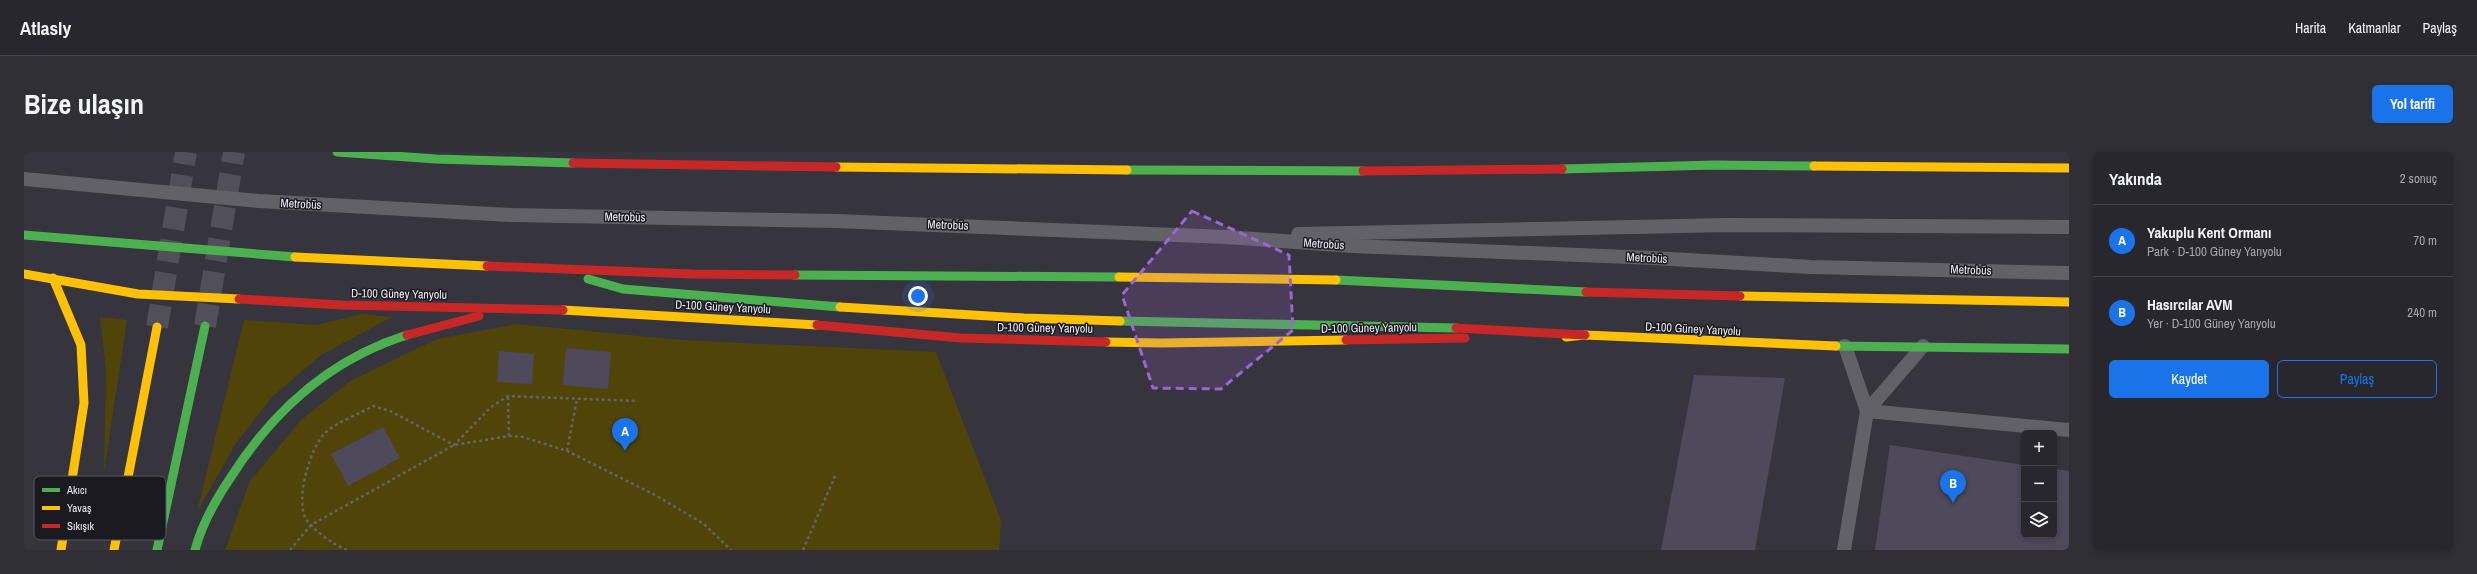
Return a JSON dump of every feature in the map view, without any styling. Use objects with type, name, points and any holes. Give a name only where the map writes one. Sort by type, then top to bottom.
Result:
[{"type":"main road","points":[[337,152],[436,158],[716,166],[1424,172],[1715,165],[2069,168]]},
{"type":"main road","points":[[24,235],[205,251],[554,269],[699,274],[1325,279],[1641,294],[2069,302]]},
{"type":"main road","points":[[554,269],[623,289],[844,307],[1024,318],[1427,327],[1585,335]]},
{"type":"main road","name":"D-100 Güney Yanyolu","points":[[24,274],[138,294],[342,305],[523,308],[788,322],[961,338],[1161,343],[1502,337],[1548,339],[1585,335],[1779,345],[2069,349]]},
{"type":"main road","points":[[53,278],[81,345],[84,403],[73,476]]},
{"type":"main road","points":[[195,550],[210,511],[236,466],[270,423],[304,389],[348,360],[395,337],[452,322],[523,308]]},
{"type":"main road","points":[[166,508],[205,326]]},
{"type":"main road","points":[[128,476],[157,327]]},
{"type":"main road","points":[[61,550],[63,540]]},
{"type":"main road","points":[[114,550],[116,540]]},
{"type":"main road","points":[[157,550],[159,540]]},
{"type":"lane","name":"Metrobüs","points":[[24,179],[259,201],[512,215],[836,221],[1226,237],[1353,246],[1653,258],[1811,267],[2069,273]]},
{"type":"lane","name":"Metrobüs","points":[[1226,237],[1455,229],[1728,224],[2069,227]]},
{"type":"lane","points":[[1844,550],[1867,411],[1845,346]]},
{"type":"lane","points":[[1867,411],[1923,346]]},
{"type":"lane","points":[[1867,411],[2069,430]]},
{"type":"path","points":[[508,396],[509,436]]},
{"type":"path","points":[[290,550],[311,525],[454,445],[491,407],[508,396],[638,401]]},
{"type":"path","points":[[567,451],[577,399]]},
{"type":"path","points":[[347,550],[340,547],[311,525],[305,517],[303,488],[312,453],[326,432],[373,406],[390,411],[454,445],[509,436],[523,437],[567,451],[657,496],[704,524],[731,550]]},
{"type":"path","points":[[803,550],[835,476]]},
{"type":"highlighted area","points":[[1192,211],[1289,255],[1293,330],[1221,389],[1153,388],[1122,295]]},
{"type":"shaded area","points":[[362,314],[392,317],[321,355],[272,397],[236,443],[197,512],[244,320],[317,325]]},
{"type":"shaded area","points":[[100,317],[127,320],[104,472],[106,371]]},
{"type":"shaded area","points":[[516,324],[681,340],[936,352],[1001,520],[999,550],[225,550],[250,481],[301,420],[350,381],[437,339]]},
{"type":"building","points":[[566,348],[611,352],[608,389],[563,385]]},
{"type":"building","points":[[499,351],[534,354],[532,384],[497,382]]},
{"type":"building","points":[[1694,375],[1785,378],[1755,550],[1661,550]]},
{"type":"building","points":[[383,427],[400,458],[348,486],[331,454]]},
{"type":"building","points":[[1890,445],[2021,465],[2021,538],[2057,538],[2057,469],[2069,471],[2069,550],[1875,550]]},
{"type":"tunnel","points":[[157,327],[186,152]]},
{"type":"tunnel","points":[[205,326],[234,152]]},
{"type":"traffic: fast","points":[[337,152],[436,159],[573,163]]},
{"type":"traffic: fast","points":[[1562,169],[1715,165],[1814,166]]},
{"type":"traffic: fast","points":[[1127,170],[1363,171]]},
{"type":"traffic: fast","points":[[24,235],[295,257]]},
{"type":"traffic: fast","points":[[795,275],[1119,277]]},
{"type":"traffic: fast","points":[[588,279],[623,289],[840,307]]},
{"type":"traffic: fast","points":[[1336,280],[1586,292]]},
{"type":"traffic: fast","points":[[1120,321],[1456,328]]},
{"type":"traffic: fast","points":[[166,508],[205,326]]},
{"type":"traffic: fast","points":[[195,550],[206,521],[225,485],[266,430],[285,409],[306,390],[353,358],[379,345],[407,335]]},
{"type":"traffic: fast","points":[[1836,346],[2069,349]]},
{"type":"traffic: fast","points":[[157,550],[159,540]]},
{"type":"traffic: slow","points":[[1814,166],[2069,168]]},
{"type":"traffic: slow","points":[[836,167],[1127,170]]},
{"type":"traffic: slow","points":[[295,257],[487,266]]},
{"type":"traffic: slow","points":[[24,274],[138,294],[239,299]]},
{"type":"traffic: slow","points":[[1119,277],[1336,280]]},
{"type":"traffic: slow","points":[[53,278],[81,345],[84,403],[73,476]]},
{"type":"traffic: slow","points":[[1740,296],[2069,302]]},
{"type":"traffic: slow","points":[[840,307],[1024,318],[1120,321]]},
{"type":"traffic: slow","points":[[563,310],[817,325]]},
{"type":"traffic: slow","points":[[128,476],[157,327]]},
{"type":"traffic: slow","points":[[1566,337],[1585,335],[1836,346]]},
{"type":"traffic: slow","points":[[1106,342],[1161,343],[1346,340]]},
{"type":"traffic: slow","points":[[61,550],[63,540]]},
{"type":"traffic: slow","points":[[114,550],[116,540]]},
{"type":"traffic: jam","points":[[573,163],[836,167]]},
{"type":"traffic: jam","points":[[1363,171],[1562,169]]},
{"type":"traffic: jam","points":[[487,266],[691,274],[795,275]]},
{"type":"traffic: jam","points":[[1586,292],[1740,296]]},
{"type":"traffic: jam","points":[[239,299],[342,305],[563,310]]},
{"type":"traffic: jam","points":[[407,335],[479,316]]},
{"type":"traffic: jam","points":[[817,325],[961,338],[1106,342]]},
{"type":"traffic: jam","points":[[1456,328],[1585,335]]},
{"type":"traffic: jam","points":[[1346,340],[1465,338]]},
{"type":"place","name":"Yakuplu Kent Ormanı","points":[[625,451]]},
{"type":"place","name":"Hasırcılar AVM","points":[[1953,503]]}]
